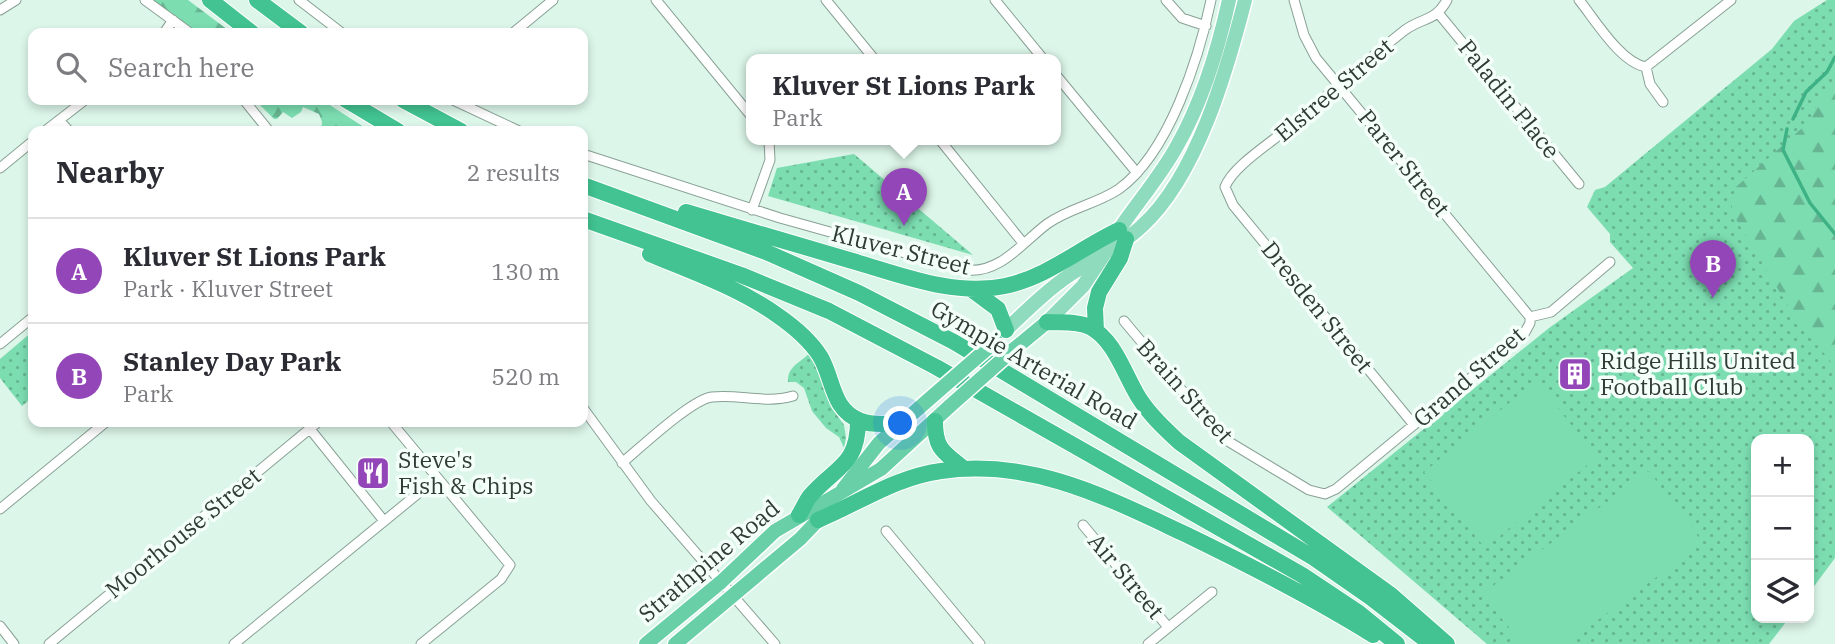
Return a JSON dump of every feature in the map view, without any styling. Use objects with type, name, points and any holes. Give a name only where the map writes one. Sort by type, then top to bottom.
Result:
[{"type":"highway","points":[[210,0],[245,28]]},
{"type":"highway","points":[[257,0],[294,28]]},
{"type":"highway","points":[[354,105],[390,126]]},
{"type":"highway","points":[[412,105],[452,126]]},
{"type":"highway","name":"Gympie Arterial Road","points":[[588,187],[766,252],[859,293],[954,342],[1314,558],[1431,644]]},
{"type":"highway","points":[[652,210],[677,209],[922,281],[971,289],[1004,286],[1028,280],[1122,234]]},
{"type":"highway","points":[[588,221],[741,275],[829,311],[900,348],[1302,575],[1359,613],[1397,644]]},
{"type":"highway","points":[[603,228],[617,241],[695,273],[753,300],[776,314],[804,337],[818,353],[830,377],[836,400],[844,410],[858,420],[871,424],[899,424]]},
{"type":"highway","points":[[1096,331],[1097,300],[1103,284],[1120,258],[1122,234]]},
{"type":"highway","points":[[971,289],[998,309],[1001,335]]},
{"type":"highway","points":[[1047,321],[1081,324],[1096,331],[1107,341],[1140,400],[1179,442],[1391,595],[1447,644]]},
{"type":"highway","name":"Strathpine Road","points":[[646,644],[721,582],[775,531],[881,468],[1047,321]]},
{"type":"highway","name":"Strathpine Road","points":[[675,644],[800,539],[839,495],[871,452],[1001,335]]},
{"type":"highway","points":[[799,515],[810,497],[841,470],[851,457],[857,441],[858,420]]},
{"type":"highway","points":[[934,421],[943,454],[964,469]]},
{"type":"highway","points":[[818,520],[901,481],[940,471],[998,468],[1024,471],[1094,492],[1265,572],[1385,644]]},
{"type":"main road","points":[[1105,253],[1122,234],[1186,129],[1209,70],[1228,0]]},
{"type":"main road","points":[[1122,234],[1154,214],[1172,190],[1218,90],[1245,0]]},
{"type":"main road","name":"Strathpine Road","points":[[1047,321],[1066,306],[1105,253]]},
{"type":"main road","name":"Strathpine Road","points":[[1001,335],[1060,281],[1105,253]]},
{"type":"street","points":[[0,10],[16,0]]},
{"type":"street","points":[[145,0],[183,28]]},
{"type":"street","points":[[299,0],[335,28]]},
{"type":"street","points":[[519,28],[553,0]]},
{"type":"street","points":[[656,0],[746,110]]},
{"type":"street","points":[[826,0],[869,54]]},
{"type":"street","points":[[995,0],[1039,54]]},
{"type":"street","points":[[1166,0],[1182,18],[1206,26]]},
{"type":"street","name":"Kluver Street","points":[[588,156],[752,210],[967,270],[980,271],[992,267],[1048,223],[1105,197],[1137,173],[1155,150],[1178,103],[1196,60],[1211,0]]},
{"type":"street","name":"Parer Street","points":[[1294,0],[1309,47],[1530,317]]},
{"type":"street","points":[[1439,14],[1447,0]]},
{"type":"street","points":[[1579,0],[1626,58],[1646,68]]},
{"type":"street","points":[[1646,68],[1731,0]]},
{"type":"street","name":"Elstree Street","points":[[1225,187],[1231,176],[1358,66],[1414,23],[1439,14]]},
{"type":"street","name":"Paladin Place","points":[[1439,14],[1578,184]]},
{"type":"street","points":[[167,28],[173,20]]},
{"type":"street","points":[[1646,68],[1650,85],[1663,102]]},
{"type":"street","points":[[1061,81],[1137,173]]},
{"type":"street","points":[[51,126],[78,105]]},
{"type":"street","points":[[248,105],[265,126]]},
{"type":"street","points":[[464,105],[508,126]]},
{"type":"street","points":[[59,120],[64,126]]},
{"type":"street","points":[[0,168],[28,145]]},
{"type":"street","points":[[752,210],[769,160],[769,145]]},
{"type":"street","points":[[944,145],[1023,243]]},
{"type":"street","name":"Dresden Street","points":[[1225,187],[1233,205],[1414,425]]},
{"type":"street","name":"Grand Street","points":[[1325,494],[1336,489],[1524,334],[1530,317],[1551,312],[1610,262]]},
{"type":"street","points":[[0,344],[28,321]]},
{"type":"street","name":"Brain Street","points":[[1124,321],[1220,437],[1309,490],[1325,494]]},
{"type":"street","points":[[622,463],[701,399],[720,396],[770,401],[793,396]]},
{"type":"street","points":[[588,415],[651,501],[775,644]]},
{"type":"street","points":[[0,509],[100,427]]},
{"type":"street","name":"Moorhouse Street","points":[[49,644],[312,427]]},
{"type":"street","points":[[398,427],[510,565],[501,579],[421,644]]},
{"type":"street","points":[[310,429],[384,521]]},
{"type":"street","points":[[234,644],[437,478]]},
{"type":"street","name":"Air Street","points":[[1083,525],[1168,627]]},
{"type":"street","points":[[887,531],[980,644]]},
{"type":"street","points":[[1148,644],[1212,592]]},
{"type":"street","points":[[0,626],[14,644]]},
{"type":"green space","points":[[153,0],[188,0],[225,28],[188,28]]},
{"type":"green space","points":[[1827,0],[1835,0],[1835,558],[1814,586],[1814,434],[1751,434],[1751,623],[1785,623],[1769,644],[1487,644],[1327,507],[1549,328],[1633,268],[1610,242],[1610,234],[1587,207],[1595,190],[1605,187],[1772,49],[1794,21]]},
{"type":"green space","points":[[1835,82],[1835,367],[1796,319],[1731,211],[1735,188],[1810,121],[1821,94]]},
{"type":"green space","points":[[260,105],[330,105],[362,126],[322,126],[319,114],[303,107],[301,112],[292,118],[283,112],[274,119]]},
{"type":"green space","points":[[854,154],[973,255],[768,196],[777,168]]},
{"type":"green space","points":[[28,335],[28,401],[22,406],[0,378],[0,359]]},
{"type":"green space","points":[[810,352],[823,380],[830,405],[844,425],[844,448],[839,437],[826,428],[812,411],[804,388],[796,382],[788,382],[790,372]]},
{"type":"green space","points":[[1536,381],[1597,457],[1485,548],[1424,472]]},
{"type":"green space","points":[[1649,471],[1703,543],[1565,644],[1522,644],[1482,594]]},
{"type":"waterway","points":[[1793,119],[1806,92],[1827,72],[1835,57]]},
{"type":"waterway","points":[[1787,129],[1783,150],[1810,203],[1835,234]]},
{"type":"place","name":"Kluver St Lions Park","points":[[904,226]]},
{"type":"place","name":"Stanley Day Park","points":[[1713,298]]},
{"type":"place","name":"Ridge Hills United Football Club","points":[[1575,374]]},
{"type":"place","name":"Steve's Fish & Chips","points":[[373,473]]}]
